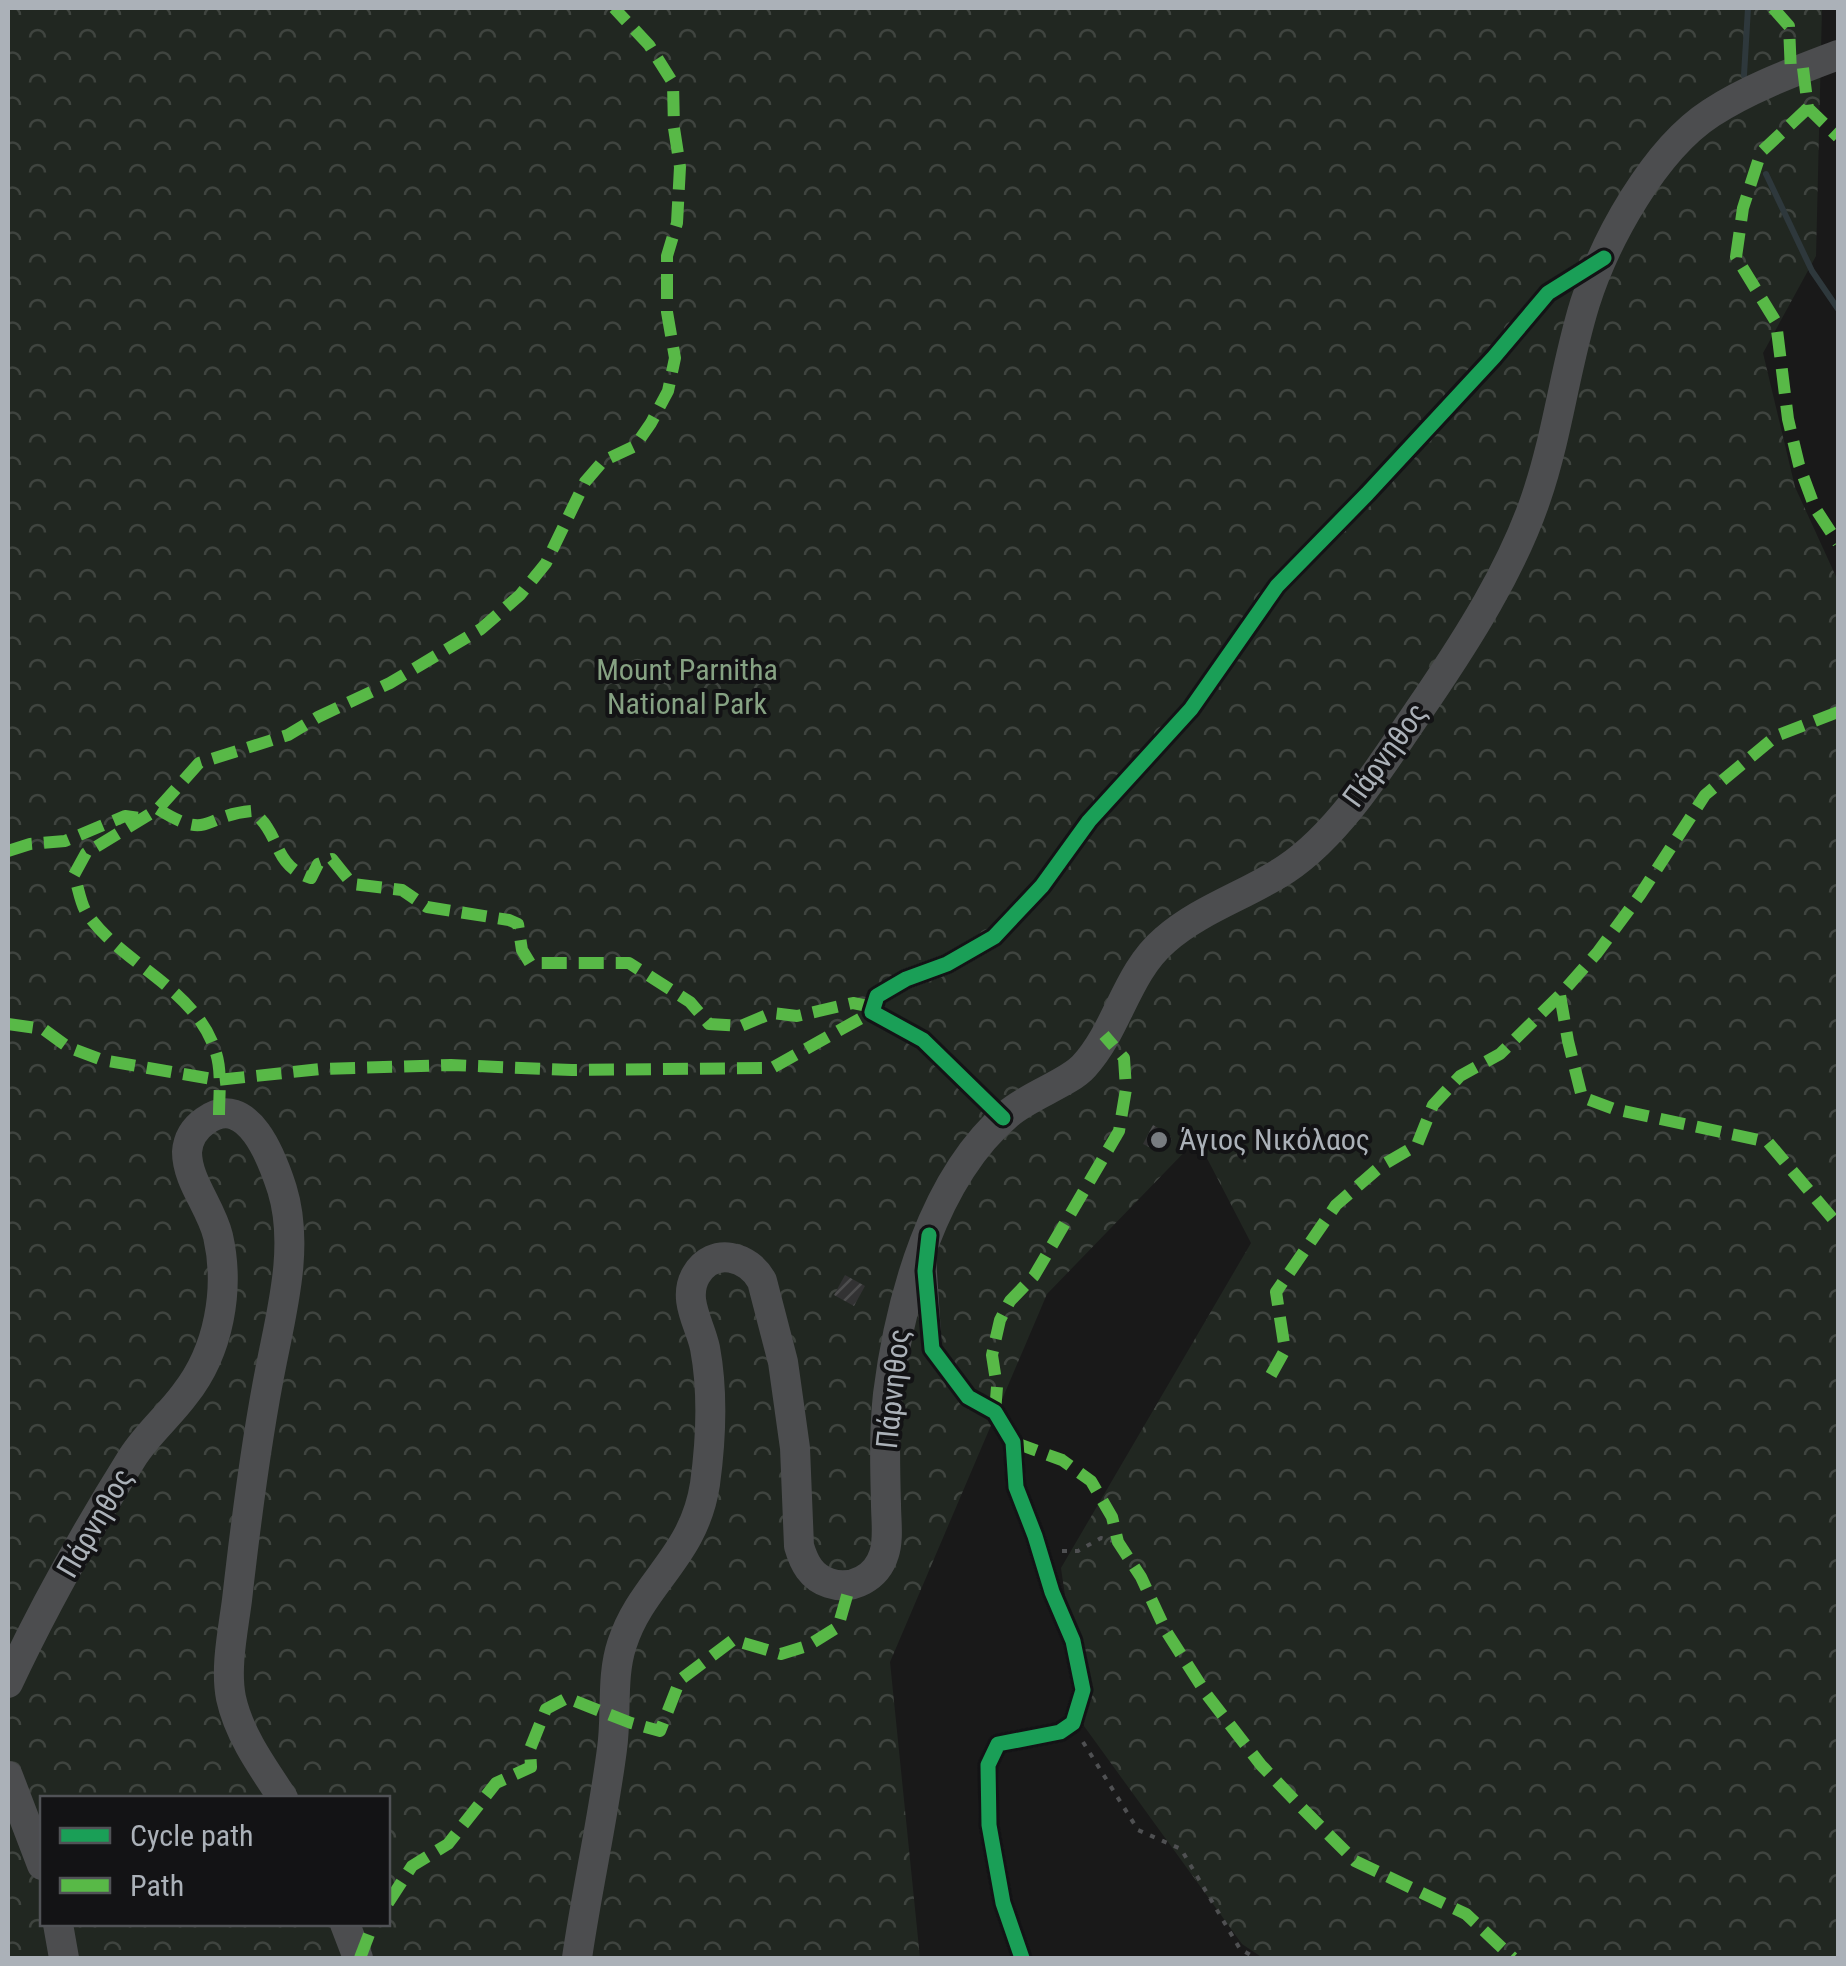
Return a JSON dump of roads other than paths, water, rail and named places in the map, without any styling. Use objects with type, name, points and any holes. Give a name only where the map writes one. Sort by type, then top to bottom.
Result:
[{"type":"main road","name":"Πάρνηθος","points":[[576,1958],[612,1750],[616,1666],[621,1646],[634,1616],[685,1544],[705,1483],[710,1397],[705,1348],[690,1302],[694,1277],[712,1260],[736,1258],[756,1271],[783,1362],[795,1448],[803,1560],[822,1580],[850,1585],[864,1580],[883,1559],[886,1544],[884,1426],[907,1286],[948,1193],[972,1154],[1003,1118],[1027,1099],[1082,1070],[1138,973],[1163,941],[1290,867],[1320,840],[1429,695],[1492,591],[1530,514],[1548,458],[1586,301],[1604,258],[1646,181],[1667,154],[1710,114],[1791,73],[1838,55]]},
{"type":"main road","name":"Πάρνηθος","points":[[8,1683],[24,1647],[132,1457],[185,1394],[209,1352],[221,1307],[222,1261],[215,1222],[192,1177],[187,1147],[192,1132],[211,1117],[241,1118],[268,1150],[286,1205],[288,1240],[286,1284],[252,1469],[229,1685],[242,1729],[282,1796]]},
{"type":"main road","points":[[8,1776],[40,1860]]},
{"type":"main road","points":[[58,1926],[64,1958]]},
{"type":"main road","points":[[346,1926],[358,1958]]},
{"type":"street","points":[[1003,1118],[924,1040],[872,1012],[877,996],[906,979],[948,964],[994,937],[1042,886],[1089,821],[1191,709],[1277,586],[1368,494],[1548,293],[1604,258]]},
{"type":"street","points":[[929,1235],[925,1271],[932,1349],[968,1398],[995,1412],[1013,1442],[1016,1487],[1073,1641],[1083,1690],[1073,1723],[1060,1732],[998,1744],[988,1765],[989,1824],[1004,1904],[1022,1958]]},
{"type":"waterway","points":[[1744,75],[1748,8]]},
{"type":"waterway","points":[[1766,174],[1812,271],[1838,309]]},
{"type":"place","name":"Άγιος Νικόλαος","points":[[1159,1140]]},
{"type":"park label","name":"Mount Parnitha National Park","points":[[687,687]]}]
